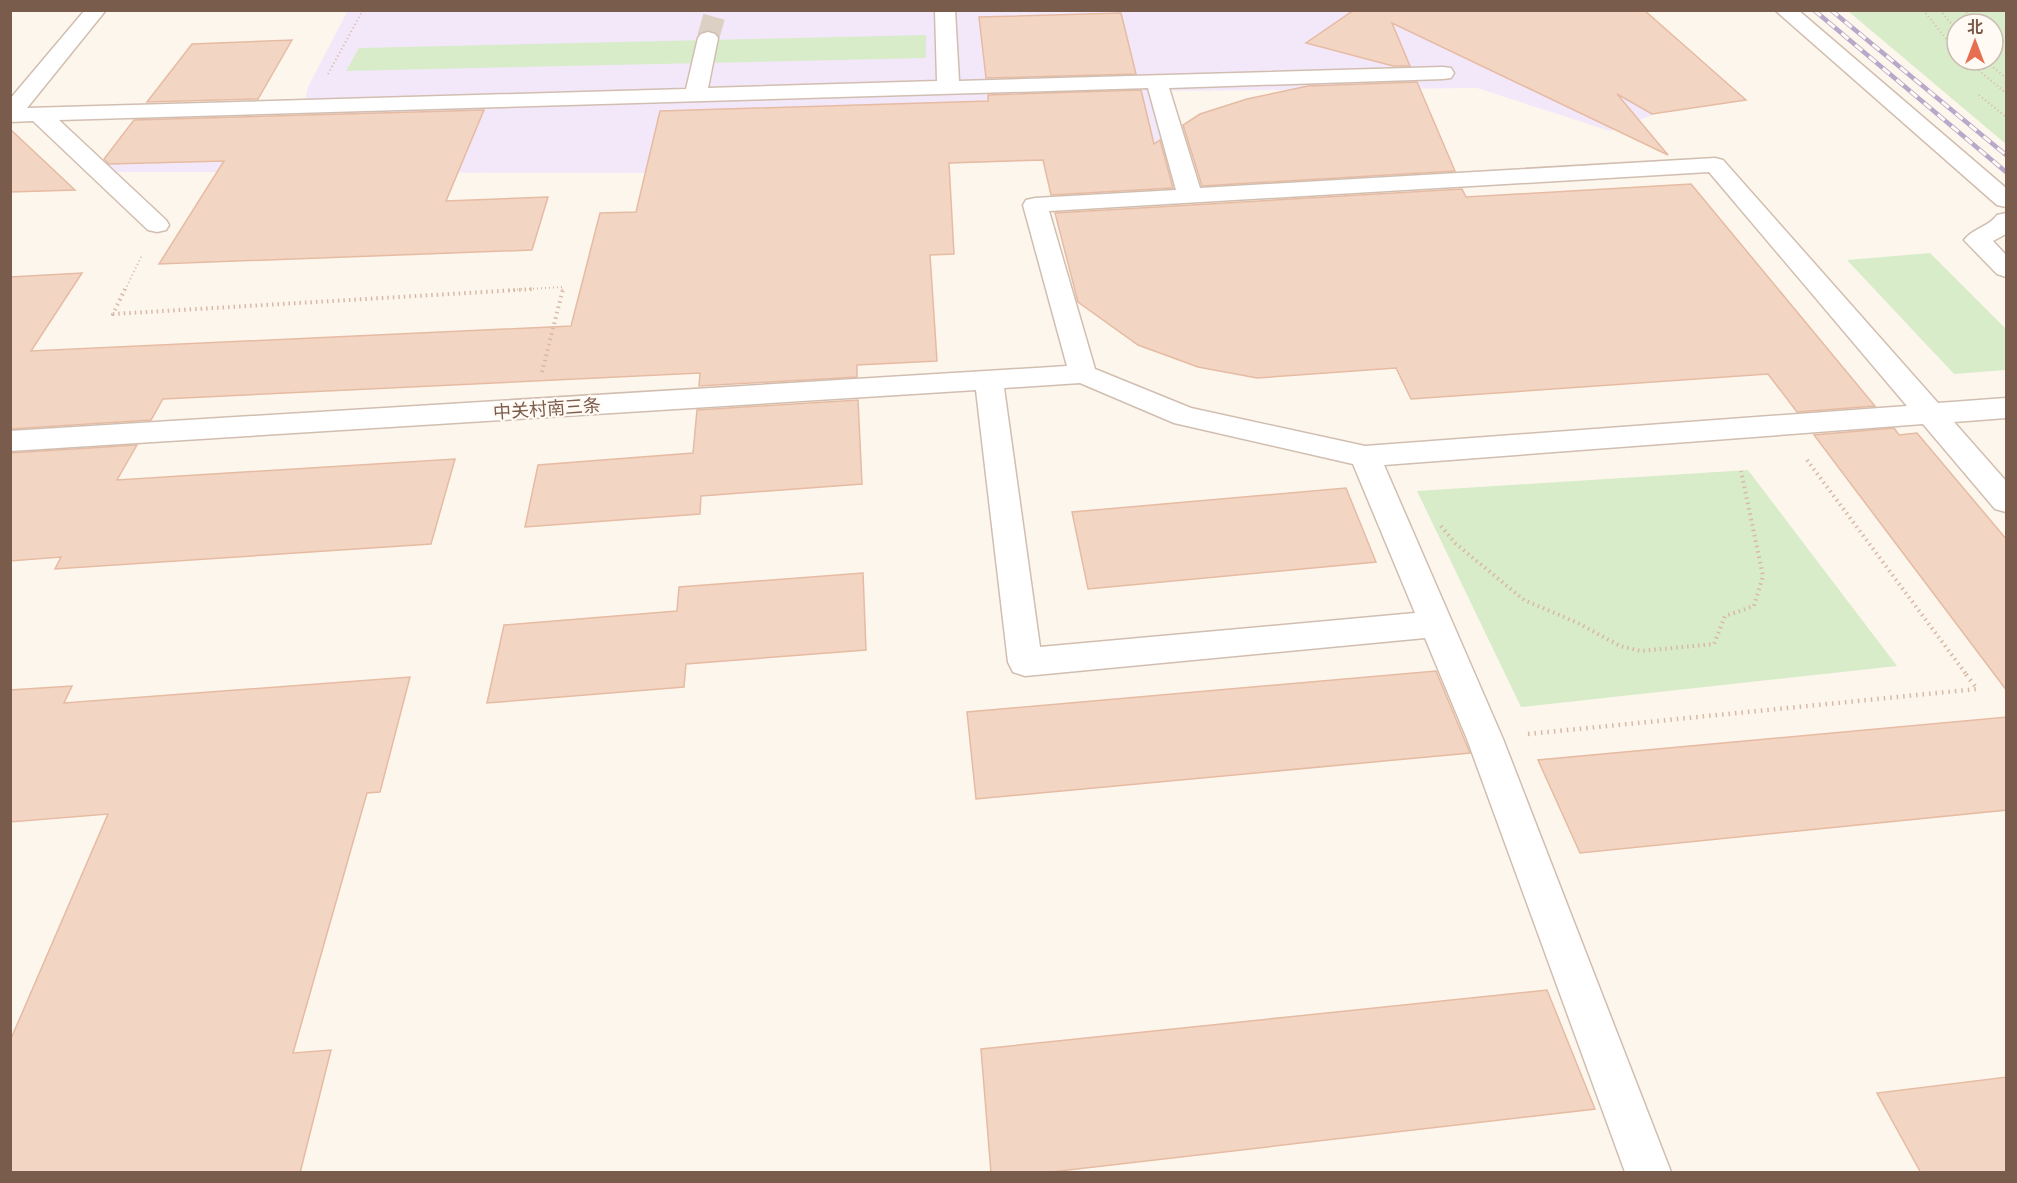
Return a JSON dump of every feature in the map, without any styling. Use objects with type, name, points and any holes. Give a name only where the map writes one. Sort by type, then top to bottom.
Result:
[{"type":"street","points":[[10,115],[96,10]]},
{"type":"street","points":[[945,10],[948,88]]},
{"type":"street","points":[[1785,10],[2006,218],[1977,240],[2007,269]]},
{"type":"street","points":[[696,95],[708,38]]},
{"type":"street","points":[[10,115],[1443,73]]},
{"type":"street","points":[[1156,82],[1164,102],[1190,196]]},
{"type":"street","points":[[39,114],[157,225]]},
{"type":"street","points":[[2007,408],[1929,412],[1780,423],[1365,456],[1184,416],[1083,374],[1035,205],[1715,165],[1929,412],[2007,501]]},
{"type":"street","name":"中关村南三条","points":[[10,441],[1083,374]]},
{"type":"street","points":[[989,380],[1025,662],[1437,624]]},
{"type":"street","points":[[1365,456],[1485,738],[1648,1173]]},
{"type":"path","points":[[310,106],[363,10]]},
{"type":"path","points":[[1923,10],[1945,37]]},
{"type":"path","points":[[1981,72],[2007,93]]},
{"type":"path","points":[[1979,95],[2007,117]]},
{"type":"path","points":[[157,225],[113,314],[563,287],[532,410]]},
{"type":"path","points":[[1485,738],[1977,688],[1780,423]]},
{"type":"path","points":[[1440,525],[1455,543],[1524,600],[1578,623],[1620,645],[1641,651],[1714,644],[1725,616],[1754,606],[1762,576],[1741,471]]},
{"type":"shaded area","points":[[348,10],[1470,11],[1668,109],[1610,131],[1477,88],[1161,91],[1172,159],[1157,157],[645,173],[102,172],[134,119],[302,115],[308,87]]},
{"type":"green space","points":[[1848,11],[2006,11],[2006,144]]},
{"type":"green space","points":[[926,35],[926,58],[346,71],[359,48]]},
{"type":"green space","points":[[1930,253],[2006,329],[2006,370],[1954,374],[1847,260]]},
{"type":"green space","points":[[1748,470],[1897,666],[1521,707],[1417,491]]},
{"type":"building","points":[[1354,10],[1644,10],[1746,100],[1652,114],[1617,94],[1668,155],[1392,23],[1410,66],[1393,66],[1306,43]]},
{"type":"building","points":[[1121,13],[1136,74],[986,78],[979,17]]},
{"type":"building","points":[[292,40],[258,99],[147,102],[192,44]]},
{"type":"building","points":[[1417,82],[1455,171],[1202,186],[1183,125],[1200,114],[1247,99],[1308,86]]},
{"type":"building","points":[[1141,90],[1154,144],[1160,140],[1173,188],[1051,195],[1043,160],[949,163],[954,254],[930,255],[937,361],[857,365],[857,377],[699,386],[700,373],[163,399],[151,420],[10,429],[10,277],[82,273],[31,351],[571,326],[600,213],[636,212],[660,111],[988,101],[988,95]]},
{"type":"building","points":[[484,110],[446,201],[548,197],[532,250],[159,264],[224,161],[109,164],[104,159],[134,120]]},
{"type":"building","points":[[10,129],[75,190],[10,192]]},
{"type":"building","points":[[1691,184],[1875,406],[1797,412],[1768,374],[1411,399],[1396,368],[1257,378],[1198,367],[1138,345],[1078,302],[1055,213],[1462,189],[1466,197]]},
{"type":"building","points":[[858,400],[862,484],[701,496],[700,514],[525,527],[538,465],[693,453],[697,410]]},
{"type":"building","points":[[1894,428],[1899,435],[1917,433],[2007,540],[2007,691],[1814,435]]},
{"type":"building","points":[[137,445],[117,480],[455,459],[431,544],[55,569],[61,557],[10,561],[10,453]]},
{"type":"building","points":[[1346,488],[1376,562],[1088,589],[1072,512]]},
{"type":"building","points":[[863,573],[866,650],[686,664],[684,687],[487,703],[504,625],[677,611],[679,587]]},
{"type":"building","points":[[1436,671],[1470,753],[976,799],[967,712]]},
{"type":"building","points":[[410,677],[380,792],[367,793],[293,1053],[331,1050],[300,1173],[10,1173],[10,1041],[108,814],[10,822],[10,690],[72,686],[64,703]]},
{"type":"building","points":[[2007,717],[2007,810],[1580,853],[1538,760]]},
{"type":"building","points":[[1547,990],[1595,1109],[1042,1173],[991,1173],[981,1049]]},
{"type":"building","points":[[2007,1077],[2007,1173],[1921,1173],[1877,1093]]},
{"type":"tunnel","points":[[708,38],[716,10]]},
{"type":"railway","points":[[1814,10],[2006,172]]},
{"type":"railway","points":[[1831,10],[2006,155]]}]
